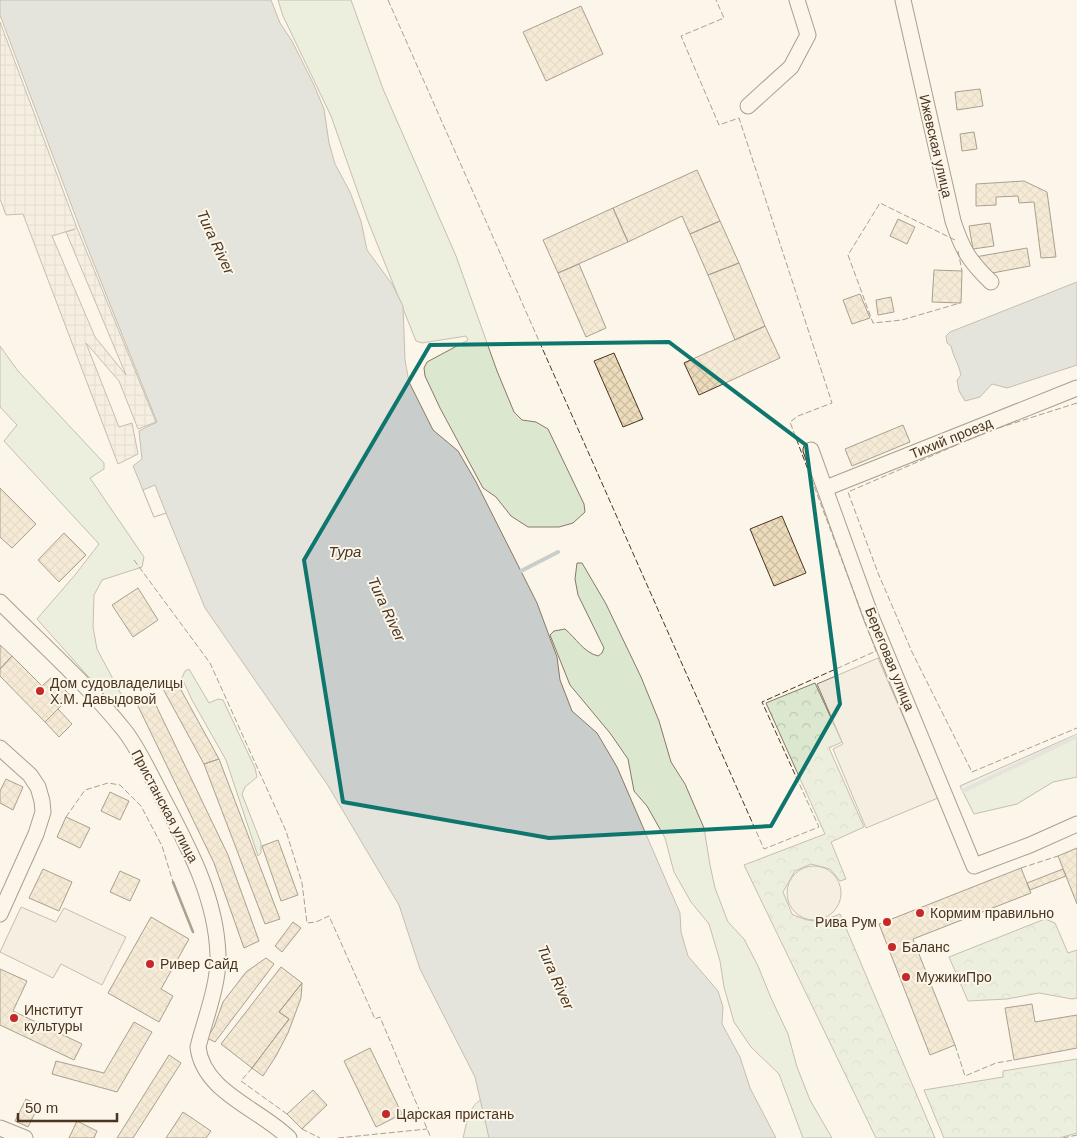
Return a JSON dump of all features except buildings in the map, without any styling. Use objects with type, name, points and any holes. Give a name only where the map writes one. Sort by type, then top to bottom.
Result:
[{"type":"street","points":[[748,106],[791,67],[808,35],[797,0]]},
{"type":"street","name":"Ижевская улица","points":[[903,0],[953,221],[961,244],[971,262],[991,282]]},
{"type":"street","name":"Тихий проезд","points":[[826,488],[1077,388]]},
{"type":"street","name":"Береговая улица","points":[[811,450],[872,618],[974,866],[1030,846],[1077,824]]},
{"type":"street","name":"Пристанская улица","points":[[0,602],[70,670],[125,731],[150,773],[194,858],[207,894],[214,926],[218,955],[215,980],[198,1047],[199,1058],[210,1078],[289,1138]]},
{"type":"street","points":[[0,748],[30,775],[38,787],[43,812],[36,834],[0,914]]},
{"type":"street","points":[[0,1128],[25,1138]]},
{"type":"highlighted area","points":[[669,342],[806,445],[840,704],[771,826],[549,838],[343,802],[304,560],[430,345]]},
{"type":"green space","points":[[278,0],[351,0],[383,89],[456,256],[497,371],[514,412],[522,420],[536,422],[548,429],[584,504],[585,512],[573,523],[559,527],[528,527],[511,516],[496,497],[483,488],[440,408],[425,376],[424,368],[427,362],[468,340],[466,336],[422,343],[416,341],[368,221],[331,116],[283,16]]},
{"type":"green space","points":[[0,346],[18,371],[104,463],[104,469],[90,478],[144,557],[142,567],[102,580],[94,595],[93,627],[97,649],[122,696],[119,700],[111,702],[37,619],[99,544],[4,441],[17,425],[0,407]]},
{"type":"green space","points":[[577,563],[582,563],[606,604],[641,677],[659,721],[671,762],[685,784],[704,828],[715,888],[728,922],[744,939],[758,966],[788,1034],[797,1067],[810,1100],[832,1138],[803,1138],[779,1074],[751,1047],[734,1022],[724,987],[720,961],[709,924],[691,902],[674,872],[665,838],[647,806],[634,791],[628,759],[610,733],[570,685],[550,635],[554,631],[565,629],[584,648],[593,654],[598,656],[604,648],[578,595],[575,579]]},
{"type":"green space","points":[[189,669],[209,703],[218,699],[223,700],[255,768],[257,777],[245,787],[242,794],[261,843],[261,853],[258,856],[226,760],[192,700],[182,678],[185,671]]},
{"type":"green space","points":[[815,683],[842,742],[829,748],[864,827],[831,842],[846,879],[840,881],[830,869],[811,864],[795,871],[783,892],[792,914],[799,917],[816,921],[840,914],[935,1138],[876,1138],[744,865],[825,834],[766,703]]},
{"type":"green space","points":[[1077,734],[1077,777],[1053,782],[1017,804],[974,814],[960,786]]},
{"type":"green space","points":[[1045,919],[1055,923],[1068,953],[1077,950],[1077,998],[1072,999],[1039,993],[1007,999],[968,1001],[949,957]]},
{"type":"green space","points":[[1077,1059],[1077,1133],[1059,1138],[944,1138],[924,1090],[1003,1077],[1003,1071]]},
{"type":"green space","points":[[485,1098],[503,1138],[463,1138],[467,1120],[472,1109],[479,1101]]},
{"type":"shaded area","points":[[0,22],[77,228],[156,422],[138,429],[119,381],[86,343],[119,427],[132,423],[138,454],[118,464],[23,214],[6,215],[0,199]],"holes":[[[75,229],[66,232],[126,375],[95,337],[52,236]]]},
{"type":"shaded area","points":[[878,658],[938,798],[866,828],[833,749],[843,744],[817,684]]},
{"type":"shaded area","points":[[814,866],[824,868],[833,874],[839,883],[841,893],[839,903],[833,912],[824,918],[814,920],[804,918],[795,912],[789,903],[787,893],[789,883],[795,874],[804,868]]},
{"type":"shaded area","points":[[21,907],[56,922],[64,908],[126,937],[102,985],[61,964],[53,978],[0,952]]},
{"type":"water","name":"Тура","points":[[0,0],[271,0],[280,23],[292,41],[324,109],[329,143],[335,164],[350,192],[361,221],[367,250],[392,284],[403,306],[405,360],[409,382],[433,430],[458,451],[475,480],[537,603],[557,657],[560,680],[572,711],[597,733],[617,767],[680,913],[681,932],[688,956],[718,991],[723,1007],[722,1024],[740,1057],[750,1088],[776,1138],[489,1138],[475,1077],[420,969],[399,905],[327,784],[205,608],[166,513],[154,517],[133,466],[142,459],[139,431],[157,422],[86,244],[0,15]]},
{"type":"water","points":[[1077,282],[1077,365],[1007,388],[992,384],[980,397],[965,401],[959,391],[957,380],[961,375],[960,371],[951,346],[947,343],[946,336],[950,332]]},
{"type":"pier","points":[[155,485],[166,513],[154,517],[143,490]]},
{"type":"waterway","points":[[521,571],[558,552]]},
{"type":"waterway","points":[[963,791],[1077,736]]},
{"type":"fence","points":[[388,0],[764,849],[819,827],[762,702],[876,651],[790,422],[798,416],[832,403],[739,118],[719,125],[681,36],[724,18],[716,0]]},
{"type":"fence","points":[[955,240],[880,203],[848,255],[873,323],[902,320],[960,303]]},
{"type":"fence","points":[[958,251],[962,271]]},
{"type":"fence","points":[[1077,403],[989,431],[848,492],[878,573],[912,652],[972,772],[1077,728]]},
{"type":"fence","points":[[134,560],[210,663],[286,831],[302,883],[307,923],[316,922],[329,916],[375,1019],[380,1017],[431,1138]]},
{"type":"fence","points":[[66,817],[85,790],[108,783],[120,785],[141,806],[162,846],[173,882]]},
{"type":"fence","points":[[1021,868],[1058,856]]},
{"type":"fence","points":[[955,1045],[965,1076],[996,1063],[1014,1060]]},
{"type":"fence","points":[[252,1068],[241,1081],[287,1114]]},
{"type":"fence","points":[[302,1129],[320,1138]]},
{"type":"fence","points":[[338,1138],[427,1129]]},
{"type":"fence","points":[[1063,1138],[1077,1135]]},
{"type":"wall","points":[[173,882],[193,932]]},
{"type":"place","name":"Дом судовладелицы Х.М. Давыдовой","points":[[40,691]]},
{"type":"place","name":"Кормим правильно","points":[[920,913]]},
{"type":"place","name":"Рива Рум","points":[[887,922]]},
{"type":"place","name":"Баланс","points":[[892,947]]},
{"type":"place","name":"Ривер Сайд","points":[[150,964]]},
{"type":"place","name":"МужикиПро","points":[[906,977]]},
{"type":"place","name":"Институт культуры","points":[[14,1018]]},
{"type":"place","name":"Царская пристань","points":[[386,1114]]},
{"type":"water label","name":"Tura River","points":[[216,242]]},
{"type":"water label","name":"Tura River","points":[[387,609]]},
{"type":"water label","name":"Tura River","points":[[556,977]]}]
